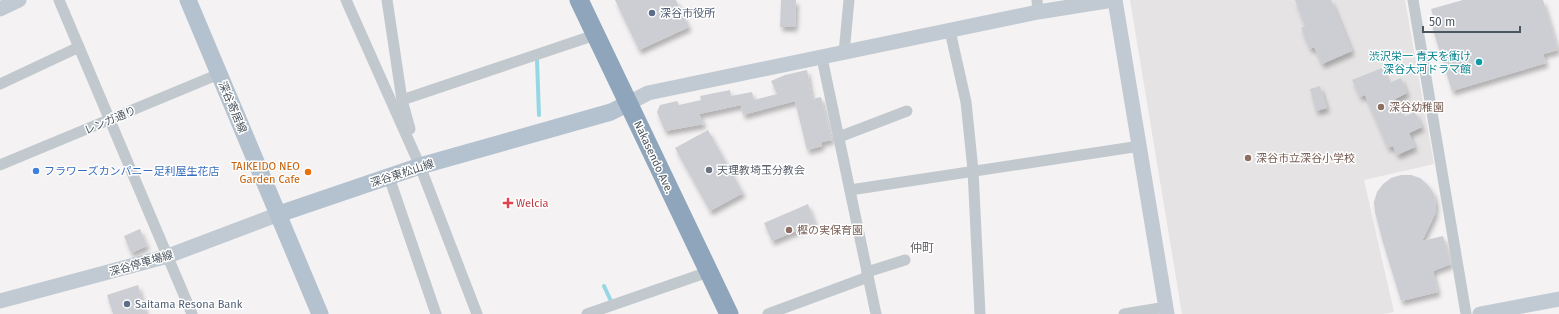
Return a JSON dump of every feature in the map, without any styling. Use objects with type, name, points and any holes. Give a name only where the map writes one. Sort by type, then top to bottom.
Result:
[{"type":"highway","name":"Nakasendo Ave.","points":[[579,0],[729,314]]},
{"type":"main road","name":"深谷寄居線","points":[[188,0],[279,214]]},
{"type":"main road","name":"深谷東松山線","points":[[279,214],[420,166],[611,112],[629,103]]},
{"type":"main road","points":[[279,214],[320,314]]},
{"type":"street","points":[[0,9],[18,0]]},
{"type":"street","points":[[58,0],[192,314]]},
{"type":"street","points":[[346,0],[420,166],[476,314]]},
{"type":"street","points":[[387,0],[402,100],[420,166]]},
{"type":"street","points":[[844,53],[849,0]]},
{"type":"street","points":[[629,103],[648,92],[950,31],[1038,6],[1114,0],[1140,146],[1166,311],[1124,314]]},
{"type":"street","points":[[1413,0],[1466,314]]},
{"type":"street","points":[[950,31],[966,102],[973,170],[980,314]]},
{"type":"street","points":[[402,100],[595,35]]},
{"type":"street","points":[[0,84],[79,47]]},
{"type":"street","points":[[822,58],[876,314]]},
{"type":"street","name":"レンガ通り","points":[[0,164],[219,74]]},
{"type":"street","points":[[838,137],[907,111]]},
{"type":"street","points":[[850,190],[973,170],[1140,146]]},
{"type":"street","points":[[389,177],[436,314]]},
{"type":"street","name":"深谷停車場線","points":[[0,301],[168,256],[279,214]]},
{"type":"street","points":[[768,314],[905,260]]},
{"type":"street","points":[[588,314],[708,272]]},
{"type":"street","points":[[1480,314],[1559,299]]},
{"type":"shaded area","name":"深谷市立深谷小学校","points":[[1130,0],[1405,0],[1434,164],[1364,180],[1394,312],[1384,314],[1182,314]]},
{"type":"building","name":"深谷市役所","points":[[615,0],[676,0],[689,27],[639,50]]},
{"type":"building","points":[[781,0],[796,0],[795,27],[780,27]]},
{"type":"building","points":[[1295,0],[1331,0],[1352,51],[1322,64],[1314,47],[1310,49],[1301,28],[1305,26]]},
{"type":"building","points":[[1463,0],[1543,0],[1558,50],[1543,54],[1546,63],[1452,91],[1432,26],[1436,25],[1431,9]]},
{"type":"building","points":[[1382,68],[1389,83],[1401,78],[1407,93],[1395,99],[1403,117],[1415,112],[1422,127],[1409,133],[1415,147],[1397,155],[1393,146],[1388,148],[1365,95],[1360,97],[1352,80]]},
{"type":"building","points":[[807,70],[812,99],[821,97],[832,140],[821,142],[822,146],[807,150],[795,101],[743,115],[741,105],[699,114],[704,124],[665,131],[657,112],[660,105],[677,101],[679,105],[701,100],[700,96],[730,90],[731,96],[752,92],[754,100],[777,94],[771,81],[785,75]]},
{"type":"building","points":[[1320,86],[1327,108],[1316,111],[1310,89]]},
{"type":"building","name":"天理教埼玉分教会","points":[[708,130],[743,193],[710,211],[675,148]]},
{"type":"building","points":[[1401,175],[1411,175],[1420,178],[1428,185],[1434,194],[1436,204],[1435,214],[1422,241],[1443,236],[1451,264],[1433,271],[1438,292],[1401,301],[1382,239],[1374,202],[1377,192],[1383,184],[1391,178]]},
{"type":"building","points":[[808,204],[815,223],[772,241],[764,223]]},
{"type":"building","points":[[140,229],[147,246],[131,253],[124,236]]},
{"type":"building","name":"Saitama Resona Bank","points":[[138,285],[146,314],[113,314],[107,295]]},
{"type":"waterway","points":[[537,60],[539,115]]},
{"type":"waterway","points":[[604,286],[611,301]]},
{"type":"place","name":"深谷市役所","points":[[652,13]]},
{"type":"place","name":"渋沢栄一 青天を衝け 深谷大河ドラマ館","points":[[1479,62]]},
{"type":"place","name":"深谷幼稚園","points":[[1381,107]]},
{"type":"place","name":"深谷市立深谷小学校","points":[[1248,158]]},
{"type":"place","name":"天理教埼玉分教会","points":[[709,170]]},
{"type":"place","name":"フラワーズカンパニー足利屋生花店","points":[[36,171]]},
{"type":"place","name":"TAIKEIDO NEO Garden Cafe","points":[[308,172]]},
{"type":"place","name":"Welcia","points":[[508,203]]},
{"type":"place","name":"樫の実保育園","points":[[789,230]]},
{"type":"place","name":"Saitama Resona Bank","points":[[127,304]]},
{"type":"district","name":"仲町","points":[[922,248]]}]
